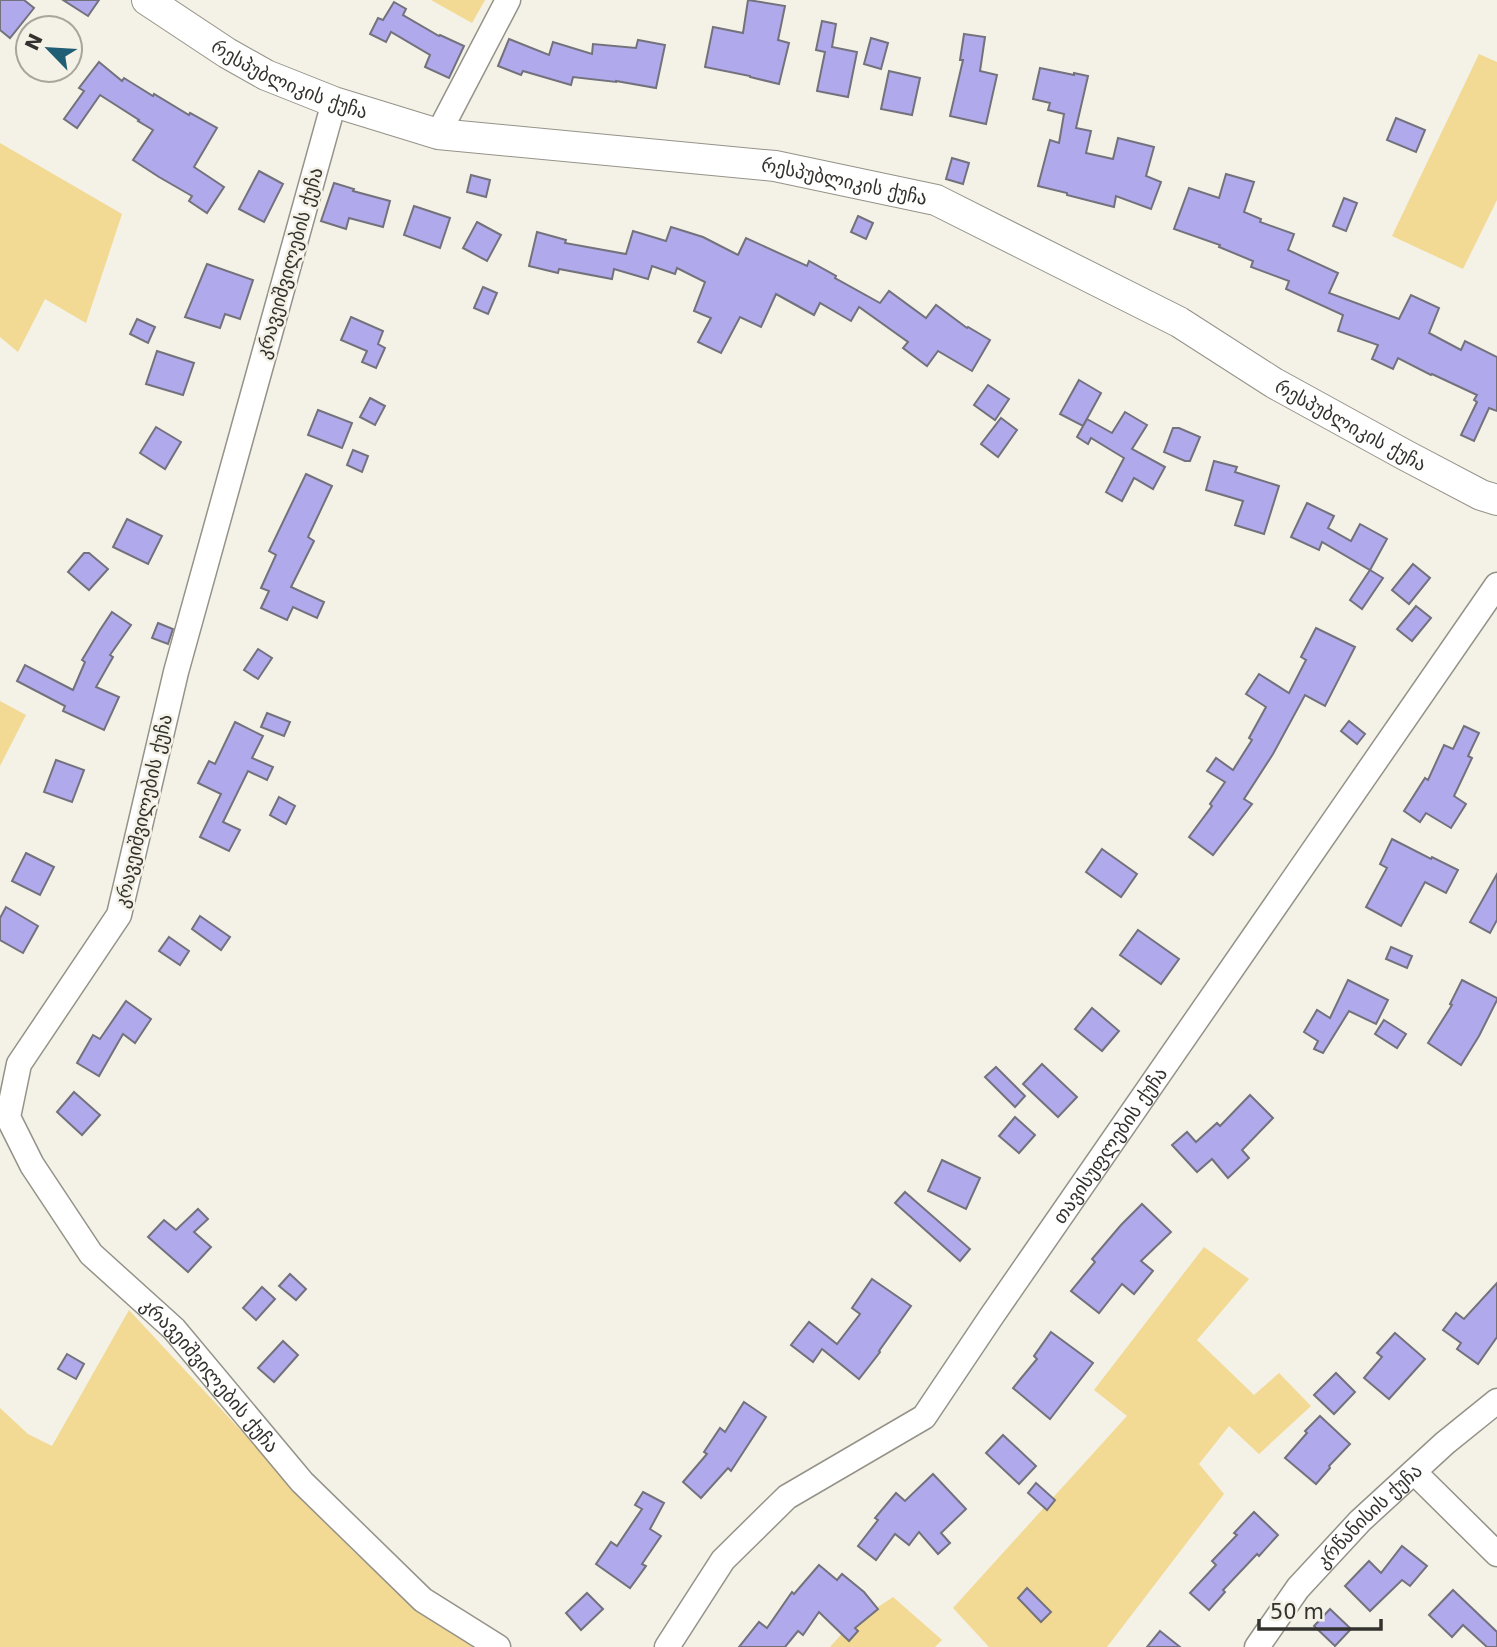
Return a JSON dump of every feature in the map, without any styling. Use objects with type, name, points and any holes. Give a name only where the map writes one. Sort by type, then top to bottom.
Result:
[{"type":"main road","name":"რესპუბლიკის ქუჩა","points":[[147,0],[227,53],[266,75],[334,102],[438,134],[775,166],[936,200],[1179,322],[1274,383],[1427,467],[1481,495],[1497,500]]},
{"type":"street","points":[[438,134],[508,0]]},
{"type":"street","name":"კრავეიშვილების ქუჩა","points":[[334,102],[176,672],[119,915],[19,1064],[8,1117],[33,1165],[91,1254],[174,1329],[302,1482],[423,1600],[498,1647]]},
{"type":"street","name":"თავისუფლების ქუჩა","points":[[667,1647],[723,1560],[787,1497],[924,1417],[990,1317],[1497,585]]},
{"type":"street","name":"კრწანისის ქუჩა","points":[[1257,1647],[1298,1588],[1360,1521],[1445,1443],[1497,1401]]},
{"type":"street","points":[[1414,1472],[1497,1554]]},
{"type":"shaded area","points":[[431,0],[485,0],[472,23]]},
{"type":"shaded area","points":[[1479,54],[1497,62],[1497,200],[1463,269],[1392,236]]},
{"type":"shaded area","points":[[0,143],[122,214],[86,323],[45,299],[18,352],[0,337]]},
{"type":"shaded area","points":[[0,701],[26,715],[0,766]]},
{"type":"shaded area","points":[[1204,1247],[1249,1279],[1197,1340],[1254,1395],[1279,1373],[1311,1406],[1259,1454],[1229,1426],[1199,1464],[1224,1494],[1107,1647],[989,1647],[953,1608],[1127,1416],[1094,1390]]},
{"type":"shaded area","points":[[129,1310],[353,1551],[409,1601],[485,1647],[0,1647],[0,1408],[28,1434],[52,1446]]},
{"type":"shaded area","points":[[893,1597],[942,1640],[935,1647],[830,1647],[847,1628]]},
{"type":"building","points":[[0,0],[24,0],[34,8],[29,14],[14,14],[14,33],[10,38],[0,30]]},
{"type":"building","points":[[63,0],[99,0],[88,16]]},
{"type":"building","points":[[748,0],[785,6],[778,40],[789,43],[779,84],[705,67],[713,27],[743,33]]},
{"type":"building","points":[[394,2],[406,9],[403,15],[439,36],[464,46],[449,78],[425,67],[430,55],[391,32],[386,42],[370,34],[378,18],[383,20]]},
{"type":"building","points":[[822,21],[836,24],[832,47],[857,52],[848,97],[817,91],[825,52],[816,50]]},
{"type":"building","points":[[964,34],[985,37],[980,71],[997,75],[986,124],[950,116],[963,60],[960,60]]},
{"type":"building","points":[[871,38],[888,43],[881,69],[864,64]]},
{"type":"building","points":[[509,39],[549,55],[553,42],[592,54],[593,44],[636,48],[638,40],[665,45],[656,88],[573,77],[571,85],[523,71],[521,75],[498,66]]},
{"type":"building","points":[[99,62],[122,81],[124,78],[153,96],[154,94],[217,128],[194,167],[224,187],[207,213],[189,201],[192,196],[133,160],[153,130],[139,120],[100,95],[77,128],[64,119],[84,91],[79,88]]},
{"type":"building","points":[[1040,68],[1088,76],[1076,128],[1091,131],[1086,153],[1113,159],[1118,138],[1154,147],[1146,176],[1161,182],[1151,209],[1116,196],[1114,207],[1038,186],[1050,140],[1059,143],[1064,114],[1048,110],[1050,103],[1033,99]]},
{"type":"building","points":[[889,71],[920,78],[912,115],[881,109]]},
{"type":"building","points":[[1396,118],[1425,130],[1416,152],[1387,140]]},
{"type":"building","points":[[952,158],[969,163],[963,184],[946,179]]},
{"type":"building","points":[[259,171],[283,184],[264,222],[239,209]]},
{"type":"building","points":[[1226,174],[1254,182],[1244,212],[1261,219],[1260,222],[1294,234],[1288,250],[1338,273],[1329,293],[1399,319],[1411,295],[1439,308],[1429,333],[1461,350],[1465,341],[1497,357],[1497,411],[1489,408],[1474,441],[1461,435],[1477,402],[1474,400],[1477,395],[1398,358],[1393,369],[1372,359],[1378,345],[1338,331],[1343,315],[1286,289],[1289,281],[1251,267],[1253,261],[1219,247],[1220,245],[1174,229],[1189,188],[1219,198]]},
{"type":"building","points":[[471,175],[490,180],[486,197],[467,192]]},
{"type":"building","points":[[334,183],[390,201],[383,227],[349,218],[346,229],[321,221]]},
{"type":"building","points":[[1344,198],[1357,203],[1346,231],[1333,226]]},
{"type":"building","points":[[414,206],[450,218],[440,248],[404,235]]},
{"type":"building","points":[[858,216],[873,223],[866,239],[851,232]]},
{"type":"building","points":[[477,222],[501,235],[487,261],[463,248]]},
{"type":"building","points":[[671,227],[703,237],[738,255],[746,238],[807,266],[809,261],[880,303],[889,291],[926,318],[936,305],[967,328],[990,340],[972,371],[938,351],[927,366],[903,348],[908,342],[859,307],[851,321],[820,303],[814,315],[776,294],[761,327],[740,317],[721,353],[698,342],[711,318],[694,311],[705,282],[677,268],[675,274],[652,266],[648,279],[614,269],[612,279],[559,269],[558,273],[529,266],[537,232],[566,240],[565,243],[626,254],[633,231],[666,241]]},
{"type":"building","points":[[207,264],[253,280],[240,319],[225,314],[220,328],[185,317]]},
{"type":"building","points":[[483,287],[497,293],[488,314],[474,308]]},
{"type":"building","points":[[351,317],[383,331],[378,344],[385,348],[376,368],[362,362],[367,351],[341,340]]},
{"type":"building","points":[[137,319],[155,327],[148,343],[130,334]]},
{"type":"building","points":[[157,351],[194,363],[183,395],[146,384]]},
{"type":"building","points":[[1079,380],[1101,393],[1083,426],[1060,414]]},
{"type":"building","points":[[988,385],[1009,399],[995,420],[974,405]]},
{"type":"building","points":[[370,398],[385,406],[375,425],[360,417]]},
{"type":"building","points":[[318,410],[352,423],[342,448],[308,435]]},
{"type":"building","points":[[1125,412],[1147,425],[1132,449],[1165,467],[1153,489],[1134,478],[1122,501],[1106,492],[1124,458],[1091,438],[1088,444],[1077,437],[1087,419],[1112,433]]},
{"type":"building","points":[[1001,418],[1017,430],[998,457],[981,444]]},
{"type":"building","points":[[156,427],[181,442],[165,469],[140,453]]},
{"type":"building","points":[[1173,428],[1200,437],[1190,461],[1164,452]]},
{"type":"building","points":[[353,450],[368,456],[362,472],[347,465]]},
{"type":"building","points":[[1214,461],[1237,467],[1235,472],[1279,486],[1264,534],[1235,525],[1243,501],[1206,490]]},
{"type":"building","points":[[306,474],[332,486],[308,537],[314,541],[291,587],[324,602],[317,618],[293,607],[287,620],[261,608],[269,591],[261,588],[276,555],[269,551]]},
{"type":"building","points":[[1307,503],[1334,516],[1328,528],[1351,541],[1360,524],[1387,539],[1370,570],[1322,542],[1319,550],[1291,537]]},
{"type":"building","points":[[127,519],[162,536],[148,564],[113,547]]},
{"type":"building","points":[[84,553],[89,553],[108,569],[89,590],[68,572]]},
{"type":"building","points":[[1413,564],[1430,578],[1409,604],[1392,590]]},
{"type":"building","points":[[1370,570],[1383,578],[1362,609],[1350,600]]},
{"type":"building","points":[[1416,606],[1431,618],[1412,641],[1397,629]]},
{"type":"building","points":[[112,612],[131,625],[110,655],[113,657],[96,687],[119,697],[104,730],[63,711],[65,706],[17,681],[25,665],[73,690],[85,662],[82,660]]},
{"type":"building","points":[[158,623],[173,629],[168,644],[152,638]]},
{"type":"building","points":[[1316,628],[1355,647],[1325,706],[1305,695],[1273,754],[1244,799],[1252,804],[1213,855],[1189,837],[1212,806],[1210,804],[1225,782],[1207,771],[1216,758],[1233,770],[1252,740],[1249,738],[1266,707],[1246,694],[1259,674],[1289,693],[1306,660],[1301,657]]},
{"type":"building","points":[[258,649],[272,658],[258,679],[244,670]]},
{"type":"building","points":[[267,713],[290,722],[284,736],[261,727]]},
{"type":"building","points":[[1349,721],[1365,734],[1357,744],[1341,731]]},
{"type":"building","points":[[235,722],[263,736],[252,758],[273,767],[267,780],[248,771],[223,822],[240,830],[229,851],[200,837],[221,794],[198,783],[209,761],[215,764]]},
{"type":"building","points":[[1464,726],[1479,733],[1468,756],[1472,758],[1454,796],[1466,804],[1451,828],[1426,813],[1420,822],[1404,811],[1425,778],[1428,780],[1444,745],[1453,749]]},
{"type":"building","points":[[56,760],[84,770],[72,802],[44,792]]},
{"type":"building","points":[[279,797],[295,806],[286,824],[270,815]]},
{"type":"building","points":[[1392,839],[1458,870],[1446,893],[1425,882],[1401,926],[1366,907],[1387,868],[1380,864]]},
{"type":"building","points":[[1102,849],[1137,874],[1121,897],[1086,872]]},
{"type":"building","points":[[26,853],[54,867],[40,895],[12,881]]},
{"type":"building","points":[[1497,874],[1497,920],[1490,933],[1470,922]]},
{"type":"building","points":[[6,907],[38,926],[23,953],[0,940],[0,918]]},
{"type":"building","points":[[200,916],[230,937],[221,950],[192,929]]},
{"type":"building","points":[[1138,930],[1179,959],[1161,984],[1120,955]]},
{"type":"building","points":[[169,937],[189,951],[180,965],[159,951]]},
{"type":"building","points":[[1391,947],[1412,956],[1407,968],[1386,959]]},
{"type":"building","points":[[1348,980],[1388,1000],[1376,1024],[1349,1011],[1323,1053],[1314,1049],[1318,1041],[1304,1032],[1317,1010],[1330,1018]]},
{"type":"building","points":[[1462,980],[1497,1000],[1461,1065],[1428,1043],[1452,1005],[1450,1004]]},
{"type":"building","points":[[126,1001],[151,1019],[135,1043],[123,1034],[99,1076],[77,1063],[93,1035],[100,1039]]},
{"type":"building","points":[[1092,1008],[1119,1031],[1102,1051],[1075,1029]]},
{"type":"building","points":[[1384,1020],[1406,1034],[1397,1048],[1375,1034]]},
{"type":"building","points":[[1042,1064],[1077,1097],[1058,1117],[1023,1084]]},
{"type":"building","points":[[996,1067],[1025,1096],[1015,1107],[985,1077]]},
{"type":"building","points":[[74,1092],[100,1115],[82,1135],[57,1112]]},
{"type":"building","points":[[1250,1095],[1273,1118],[1242,1150],[1249,1158],[1228,1178],[1212,1159],[1197,1172],[1172,1145],[1187,1132],[1196,1142],[1217,1123],[1220,1126]]},
{"type":"building","points":[[1015,1117],[1035,1135],[1019,1153],[999,1136]]},
{"type":"building","points":[[942,1160],[980,1178],[966,1209],[928,1191]]},
{"type":"building","points":[[905,1192],[970,1249],[960,1261],[895,1203]]},
{"type":"building","points":[[1142,1204],[1171,1232],[1141,1261],[1153,1271],[1134,1294],[1122,1284],[1099,1313],[1071,1291],[1095,1262],[1092,1259]]},
{"type":"building","points":[[198,1209],[208,1219],[194,1232],[211,1247],[188,1272],[148,1237],[164,1220],[176,1230]]},
{"type":"building","points":[[290,1274],[306,1289],[296,1300],[279,1286]]},
{"type":"building","points":[[872,1279],[911,1306],[859,1379],[822,1349],[813,1362],[791,1345],[809,1322],[837,1344],[860,1314],[852,1308]]},
{"type":"building","points":[[1497,1283],[1497,1337],[1478,1364],[1457,1349],[1461,1343],[1443,1330],[1456,1313],[1464,1319]]},
{"type":"building","points":[[262,1287],[275,1299],[256,1320],[243,1308]]},
{"type":"building","points":[[1051,1332],[1093,1363],[1050,1419],[1013,1388],[1037,1359],[1034,1356]]},
{"type":"building","points":[[1395,1333],[1425,1359],[1389,1399],[1364,1378],[1382,1357],[1377,1353]]},
{"type":"building","points":[[283,1341],[298,1355],[274,1382],[258,1368]]},
{"type":"building","points":[[67,1354],[84,1364],[76,1379],[58,1369]]},
{"type":"building","points":[[1336,1373],[1355,1392],[1334,1414],[1314,1395]]},
{"type":"building","points":[[744,1402],[766,1417],[731,1471],[728,1468],[701,1498],[683,1482],[707,1454],[704,1452],[720,1428],[725,1432]]},
{"type":"building","points":[[1320,1416],[1350,1444],[1316,1484],[1285,1458]]},
{"type":"building","points":[[1003,1435],[1036,1466],[1019,1484],[986,1453]]},
{"type":"building","points":[[933,1474],[966,1509],[941,1533],[950,1543],[938,1554],[919,1532],[909,1545],[895,1534],[876,1560],[858,1546],[878,1520],[875,1518],[896,1493],[905,1501]]},
{"type":"building","points":[[1036,1483],[1055,1500],[1047,1510],[1028,1493]]},
{"type":"building","points":[[643,1492],[664,1503],[650,1529],[661,1536],[642,1564],[646,1566],[630,1588],[596,1564],[611,1542],[617,1546],[642,1509],[635,1505]]},
{"type":"building","points":[[1254,1512],[1278,1535],[1223,1590],[1225,1592],[1209,1610],[1190,1593],[1216,1565],[1212,1561]]},
{"type":"building","points":[[1402,1546],[1427,1566],[1410,1586],[1402,1580],[1370,1611],[1345,1586],[1369,1561],[1381,1573]]},
{"type":"building","points":[[819,1565],[837,1580],[842,1574],[864,1592],[878,1609],[855,1628],[858,1631],[849,1641],[819,1612],[803,1635],[798,1631],[785,1647],[739,1647],[759,1622],[767,1628],[792,1592],[794,1594]]},
{"type":"building","points":[[1027,1588],[1051,1612],[1041,1622],[1018,1598]]},
{"type":"building","points":[[1453,1590],[1497,1632],[1497,1647],[1487,1647],[1463,1625],[1452,1637],[1429,1615]]},
{"type":"building","points":[[587,1593],[603,1609],[581,1630],[566,1613]]},
{"type":"building","points":[[1330,1609],[1351,1629],[1335,1646],[1314,1626]]},
{"type":"building","points":[[1160,1631],[1180,1647],[1147,1647]]}]
